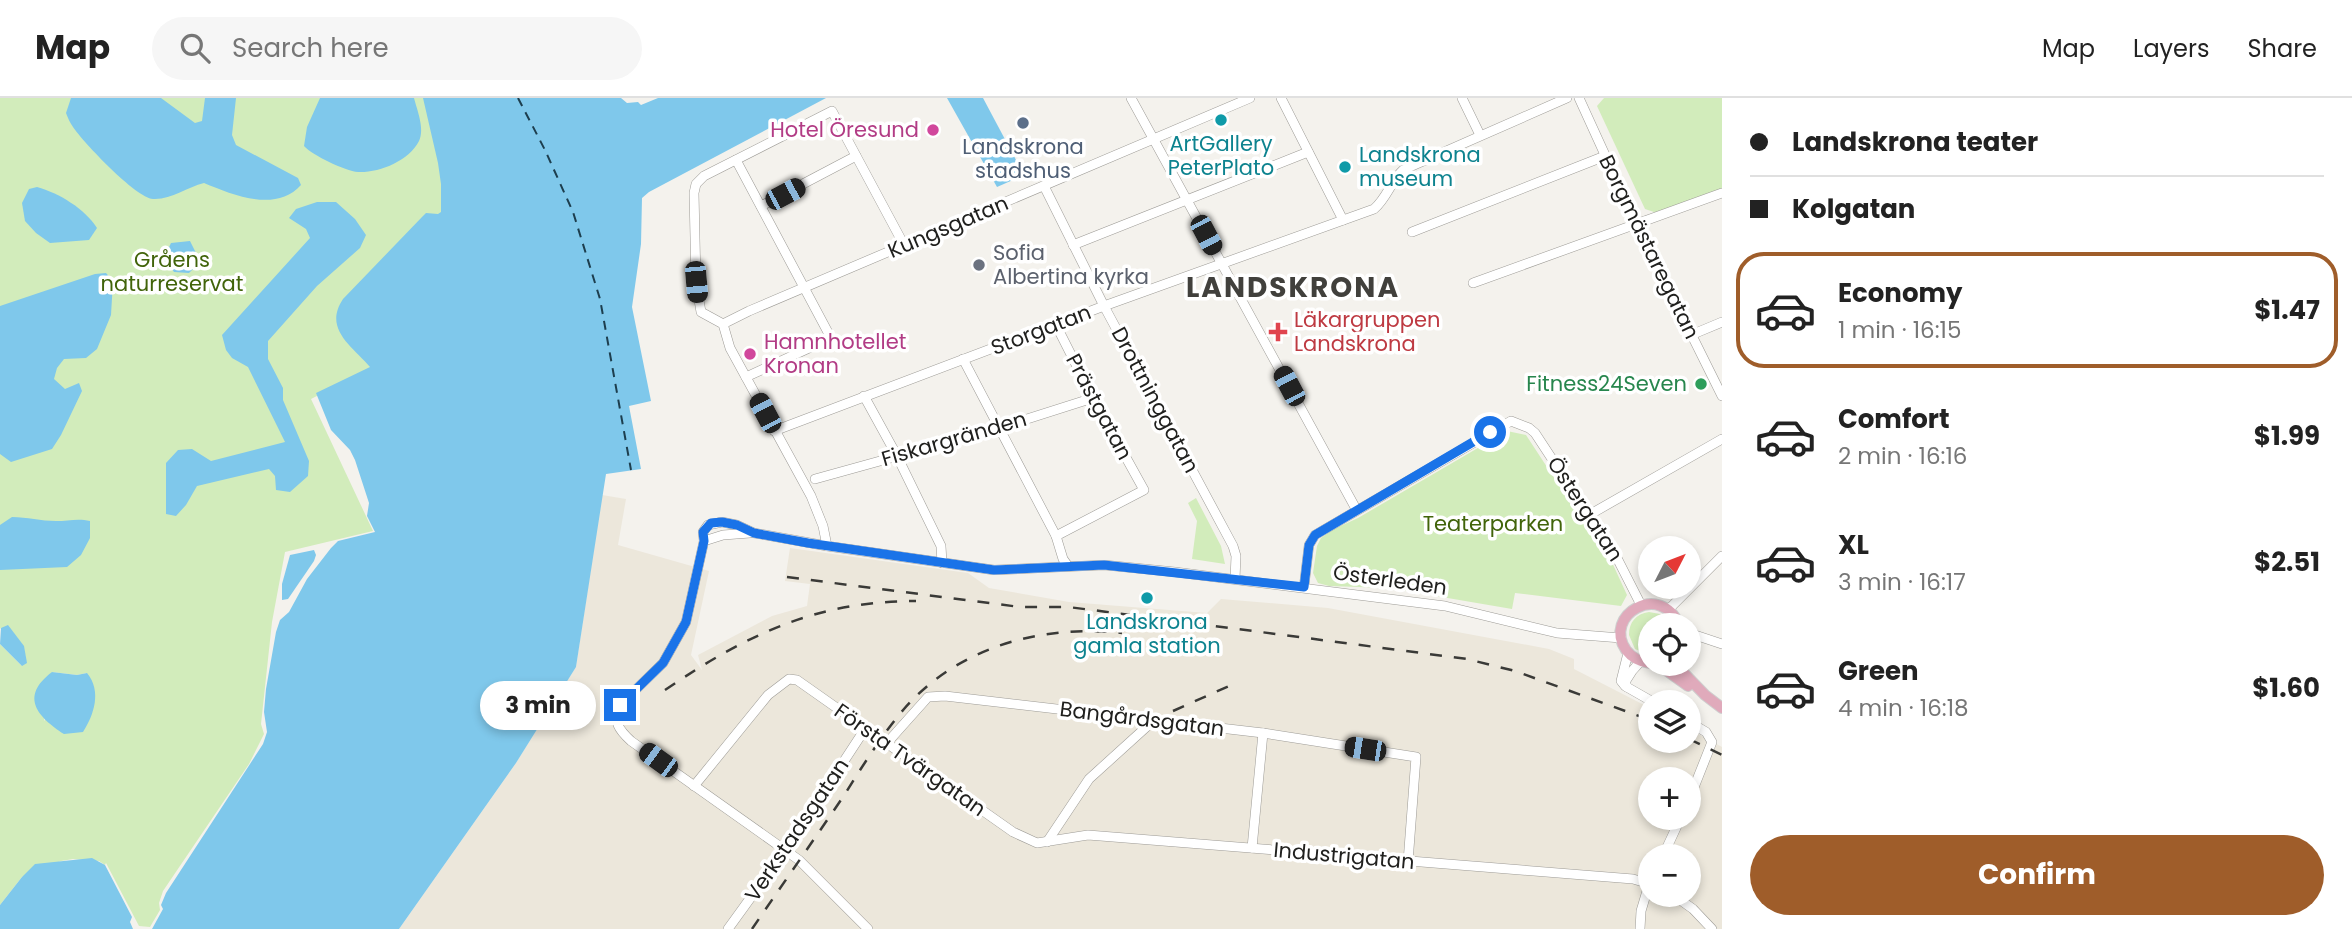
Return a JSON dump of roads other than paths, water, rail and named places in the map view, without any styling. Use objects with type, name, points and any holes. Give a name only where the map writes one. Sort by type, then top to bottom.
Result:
[{"type":"main road","points":[[1638,658],[1629,653],[1621,638],[1625,618],[1641,605],[1655,604],[1670,613]]},
{"type":"main road","points":[[1673,676],[1705,695]]},
{"type":"main road","points":[[1687,676],[1722,708]]},
{"type":"street","points":[[1131,98],[1356,509],[1315,535],[1309,545],[1304,587]]},
{"type":"street","name":"Kungsgatan","points":[[723,324],[1250,98]]},
{"type":"street","points":[[1281,98],[1343,220]]},
{"type":"street","points":[[1462,98],[1480,135],[1567,98]]},
{"type":"street","name":"Borgmästaregatan","points":[[1578,98],[1637,225],[1722,396]]},
{"type":"street","points":[[827,546],[823,526],[811,496],[730,348],[723,324],[701,312],[698,300],[694,193],[696,184],[704,177],[832,111],[905,245]]},
{"type":"street","name":"Storgatan","points":[[774,431],[1104,306],[1374,209],[1403,170],[1480,135]]},
{"type":"street","points":[[1073,246],[1308,152]]},
{"type":"street","points":[[761,206],[856,156]]},
{"type":"street","points":[[1412,232],[1605,156]]},
{"type":"street","points":[[736,160],[831,338],[746,377]]},
{"type":"street","name":"Drottninggatan","points":[[1044,187],[1104,306],[1233,546],[1236,579]]},
{"type":"street","points":[[1473,283],[1722,194]]},
{"type":"street","points":[[1691,335],[1722,322]]},
{"type":"street","name":"Prästgatan","points":[[1056,325],[1144,490],[1056,536]]},
{"type":"street","points":[[963,359],[1056,536],[1068,566]]},
{"type":"street","points":[[864,396],[941,546],[942,563]]},
{"type":"street","name":"Fiskargränden","points":[[815,479],[999,428],[1093,398]]},
{"type":"street","name":"Östergatan","points":[[1356,509],[1505,423],[1518,422],[1535,433],[1628,575],[1641,605]]},
{"type":"street","points":[[1589,515],[1722,439]]},
{"type":"street","points":[[754,533],[737,525],[716,522],[705,528],[686,622],[663,663],[620,705],[616,722],[622,733],[786,849],[869,929]]},
{"type":"street","points":[[704,541],[723,535],[754,533]]},
{"type":"street","name":"Österleden","points":[[754,533],[994,570],[1104,565],[1304,587],[1455,608],[1557,633],[1621,638]]},
{"type":"street","points":[[1668,610],[1722,556]]},
{"type":"street","points":[[1701,637],[1722,644]]},
{"type":"street","points":[[1629,653],[1621,678],[1628,688],[1638,694]]},
{"type":"street","points":[[1628,688],[1625,682],[1627,677],[1638,668]]},
{"type":"street","name":"Första Tvärgatan","points":[[694,786],[768,695],[783,682],[797,680],[1013,832],[1042,843]]},
{"type":"street","name":"Bangårdsgatan","points":[[887,744],[928,697],[945,696],[1263,733],[1416,757],[1408,862]]},
{"type":"street","points":[[1042,843],[1089,779],[1153,720]]},
{"type":"street","name":"Verkstadsgatan","points":[[728,929],[786,849],[865,729]]},
{"type":"street","points":[[1701,729],[1712,742],[1701,770]]},
{"type":"street","points":[[1252,848],[1263,733]]},
{"type":"street","name":"Industrigatan","points":[[1042,843],[1088,835],[1638,881]]},
{"type":"street","points":[[1640,929],[1642,907]]},
{"type":"street","points":[[1690,907],[1712,929]]},
{"type":"water","points":[[71,98],[161,98],[195,123],[202,121],[205,98],[236,98],[232,135],[236,145],[298,178],[301,185],[291,193],[267,200],[241,196],[204,183],[160,199],[145,196],[110,168],[73,127],[66,113]]},
{"type":"water","points":[[320,98],[414,98],[421,125],[419,141],[401,160],[384,168],[358,172],[337,166],[304,146],[307,127]]},
{"type":"water","points":[[423,98],[621,98],[627,103],[638,102],[641,105],[658,98],[826,98],[642,198],[641,244],[632,307],[651,401],[629,406],[641,469],[606,474],[576,667],[516,763],[399,929],[152,929],[163,909],[161,905],[166,893],[263,744],[267,732],[264,712],[266,689],[280,620],[289,612],[307,579],[338,541],[375,532],[367,516],[369,503],[355,460],[350,450],[331,430],[316,393],[370,367],[348,344],[338,328],[336,319],[343,299],[426,213],[441,212],[438,163]]},
{"type":"water","points":[[947,98],[983,98],[1024,175],[997,187]]},
{"type":"water","points":[[37,187],[54,193],[86,214],[97,228],[89,240],[50,243],[36,233],[25,221],[22,203],[29,189]]},
{"type":"water","points":[[317,202],[336,202],[355,219],[366,235],[360,248],[317,286],[268,341],[268,359],[283,388],[283,400],[309,461],[308,476],[290,492],[276,490],[275,476],[269,469],[197,486],[176,516],[166,514],[166,463],[178,450],[192,449],[211,461],[285,442],[248,367],[232,358],[226,350],[222,335],[310,238],[306,229],[289,218],[296,209]]},
{"type":"water","points":[[190,241],[196,253],[196,266],[189,273],[174,272],[167,258],[171,243]]},
{"type":"water","points":[[106,273],[113,281],[111,315],[97,349],[86,358],[64,359],[57,368],[54,379],[65,389],[79,383],[82,391],[52,449],[11,462],[0,454],[0,306],[95,274]]},
{"type":"water","points":[[12,517],[90,521],[90,538],[81,555],[67,567],[0,570],[0,525]]},
{"type":"water","points":[[314,550],[314,561],[288,599],[282,600],[282,584],[290,555]]},
{"type":"water","points":[[8,625],[24,646],[27,663],[22,666],[0,644],[1,628]]},
{"type":"water","points":[[52,672],[77,675],[87,673],[92,680],[95,703],[83,732],[64,734],[40,714],[34,698],[36,690]]},
{"type":"water","points":[[92,858],[105,865],[132,917],[130,922],[133,929],[0,929],[0,905],[35,864]]},
{"type":"railway","points":[[787,577],[1020,607],[1068,607],[1467,659],[1515,671],[1638,716]]},
{"type":"railway","points":[[665,690],[724,653],[783,625],[846,607],[916,601]]},
{"type":"railway","points":[[752,929],[880,741],[904,709],[926,688],[976,655],[1003,644],[1062,632],[1122,633]]},
{"type":"railway","points":[[1173,711],[1229,686]]},
{"type":"railway","points":[[1701,745],[1722,755]]},
{"type":"place","name":"ArtGallery PeterPlato","points":[[1221,120]]},
{"type":"place","name":"Landskrona stadshus","points":[[1023,123]]},
{"type":"place","name":"Hotel Öresund","points":[[933,130]]},
{"type":"place","name":"Landskrona museum","points":[[1345,167]]},
{"type":"place","name":"Sofia Albertina kyrka","points":[[979,265]]},
{"type":"place","name":"Läkargruppen Landskrona","points":[[1278,332]]},
{"type":"place","name":"Hamnhotellet Kronan","points":[[750,354]]},
{"type":"place","name":"Fitness24Seven","points":[[1701,384]]},
{"type":"place","name":"Landskrona gamla station","points":[[1147,598]]},
{"type":"district","name":"LANDSKRONA","points":[[1293,287]]},
{"type":"park label","name":"Gråens naturreservat","points":[[172,272]]},
{"type":"park label","name":"Teaterparken","points":[[1493,524]]}]
